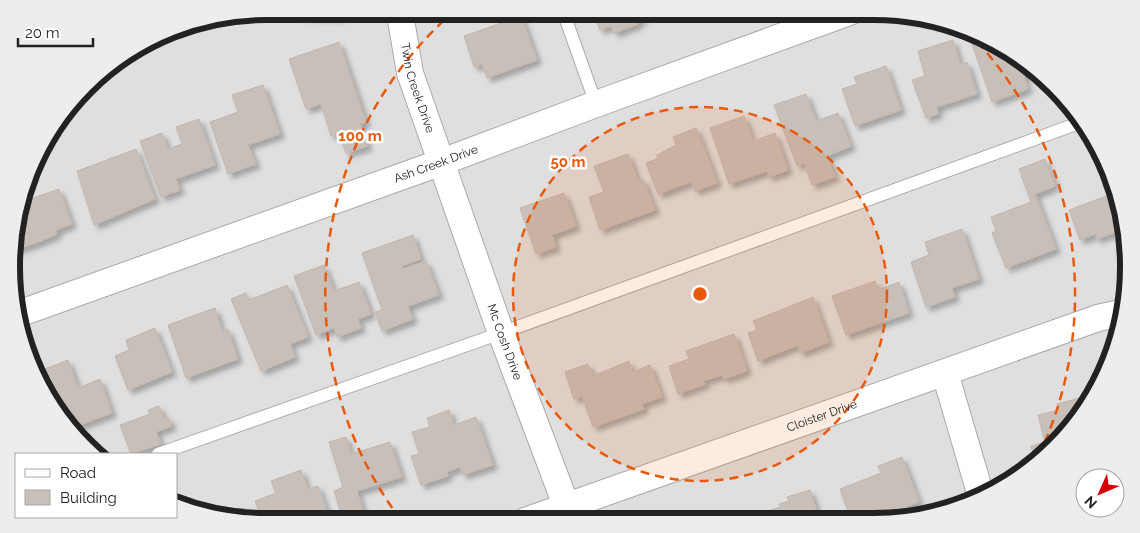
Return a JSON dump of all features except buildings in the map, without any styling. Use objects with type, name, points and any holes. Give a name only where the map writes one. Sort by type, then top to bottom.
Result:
[{"type":"street","name":"Twin Creek Drive","points":[[402,20],[410,73],[442,162]]},
{"type":"street","name":"Ash Creek Drive","points":[[24,312],[442,162],[827,20]]},
{"type":"street","name":"Mc Cosh Drive","points":[[442,162],[501,333],[570,513]]},
{"type":"street","name":"Cloister Drive","points":[[570,513],[945,373],[1098,318],[1115,314]]},
{"type":"street","points":[[945,373],[979,490]]},
{"type":"lane","points":[[566,20],[596,104]]},
{"type":"lane","points":[[161,453],[501,333],[1075,125]]},
{"type":"shaded area","points":[[266,20],[874,20],[906,22],[953,33],[997,53],[1036,81],[1069,116],[1095,157],[1112,203],[1118,234],[1120,266],[1118,299],[1107,346],[1095,376],[1069,417],[1048,441],[1024,462],[983,488],[937,505],[906,511],[874,513],[266,513],[234,511],[187,500],[178,496],[178,453],[105,453],[71,417],[53,390],[33,346],[25,315],[20,266],[22,234],[28,203],[45,157],[71,116],[92,92],[116,71],[157,45],[203,28],[234,22]]}]
